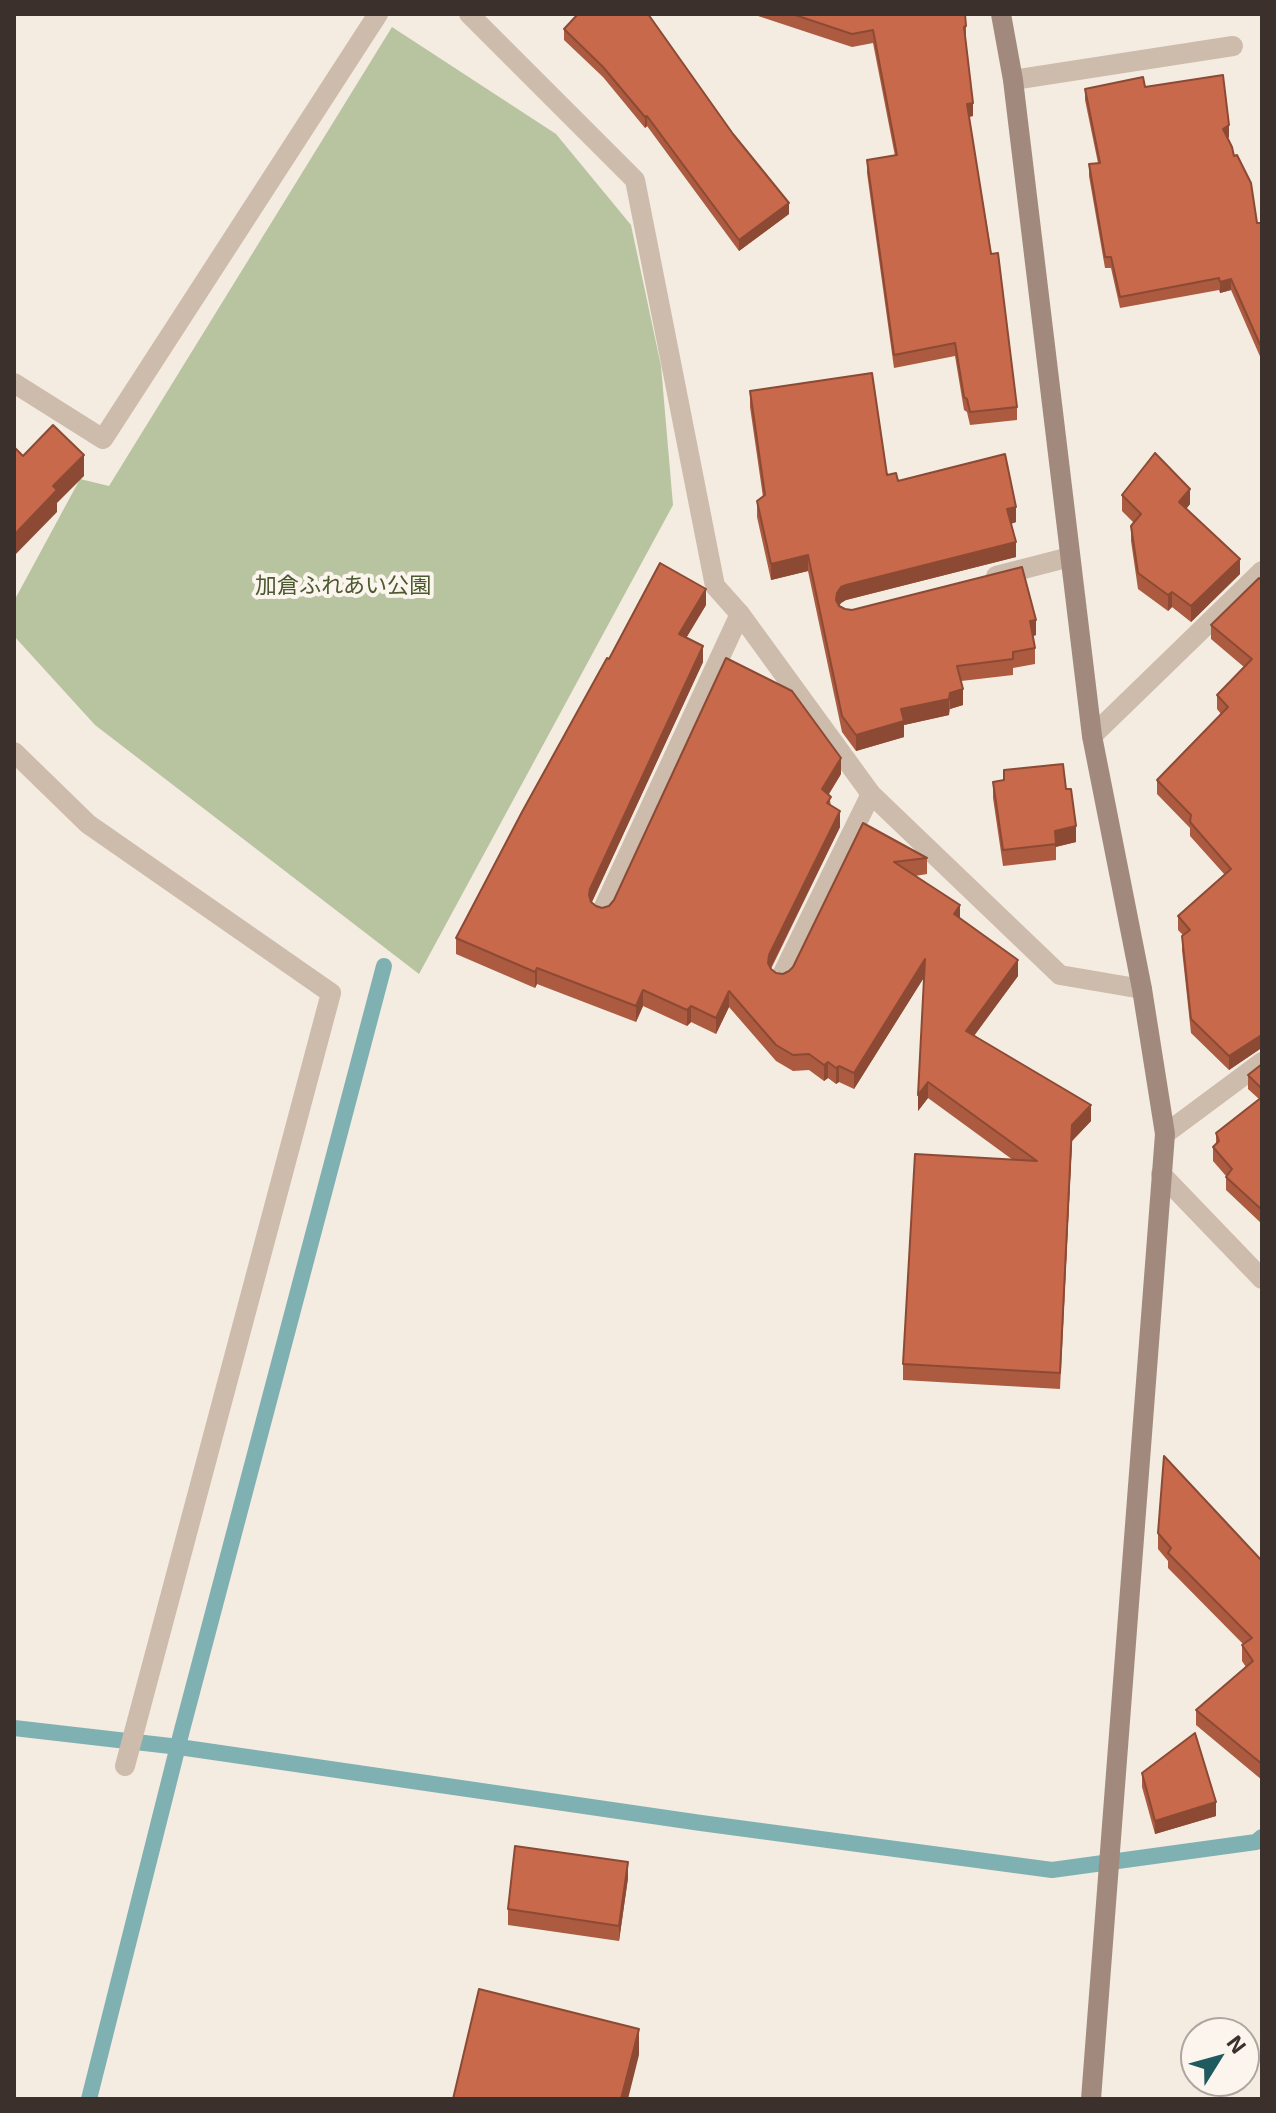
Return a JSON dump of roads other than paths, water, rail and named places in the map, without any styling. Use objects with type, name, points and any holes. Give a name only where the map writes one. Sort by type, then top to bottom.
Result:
[{"type":"street","points":[[14,383],[103,439],[378,14]]},
{"type":"street","points":[[469,14],[635,180],[715,586],[740,614],[871,794],[1060,975],[1142,989]]},
{"type":"street","points":[[1001,14],[1013,80],[1092,736],[1142,989],[1165,1134],[1091,2099]]},
{"type":"street","points":[[1013,80],[1233,46]]},
{"type":"street","points":[[981,580],[1070,557]]},
{"type":"street","points":[[1092,736],[1262,571]]},
{"type":"street","points":[[602,911],[740,614]]},
{"type":"street","points":[[14,752],[88,824],[331,993],[125,1766]]},
{"type":"street","points":[[781,977],[871,794]]},
{"type":"street","points":[[1165,1134],[1262,1062]]},
{"type":"street","points":[[1161,1174],[1262,1279]]},
{"type":"waterway","points":[[89,2099],[182,1730],[384,966]]},
{"type":"waterway","points":[[14,1728],[179,1747],[701,1823],[1052,1870],[1256,1842],[1262,1837]]},
{"type":"park label","name":"加倉ふれあい公園","points":[[343,586]]}]
